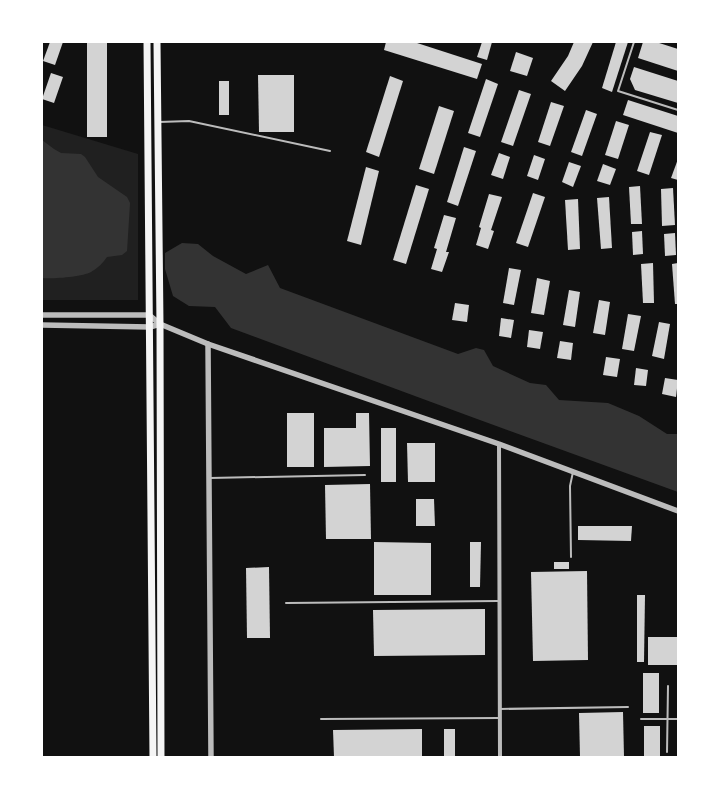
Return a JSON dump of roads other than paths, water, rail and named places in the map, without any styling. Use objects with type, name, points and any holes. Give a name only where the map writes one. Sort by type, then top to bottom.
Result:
[{"type":"main road","points":[[147,42],[153,757]]},
{"type":"main road","points":[[157,42],[160,324],[161,757]]},
{"type":"street","points":[[42,316],[149,315],[160,324],[208,344],[499,444],[678,511]]},
{"type":"street","points":[[42,325],[150,327],[160,324]]},
{"type":"street","points":[[208,344],[211,757]]},
{"type":"street","points":[[499,444],[500,757]]},
{"type":"lane","points":[[634,42],[618,91],[678,110]]},
{"type":"lane","points":[[157,122],[189,121],[330,151]]},
{"type":"lane","points":[[571,557],[570,486],[573,472]]},
{"type":"lane","points":[[209,478],[365,475]]},
{"type":"lane","points":[[286,603],[500,601]]},
{"type":"lane","points":[[667,752],[668,686]]},
{"type":"lane","points":[[500,708],[628,707]]},
{"type":"lane","points":[[320,719],[500,718]]},
{"type":"lane","points":[[641,719],[678,719]]}]
